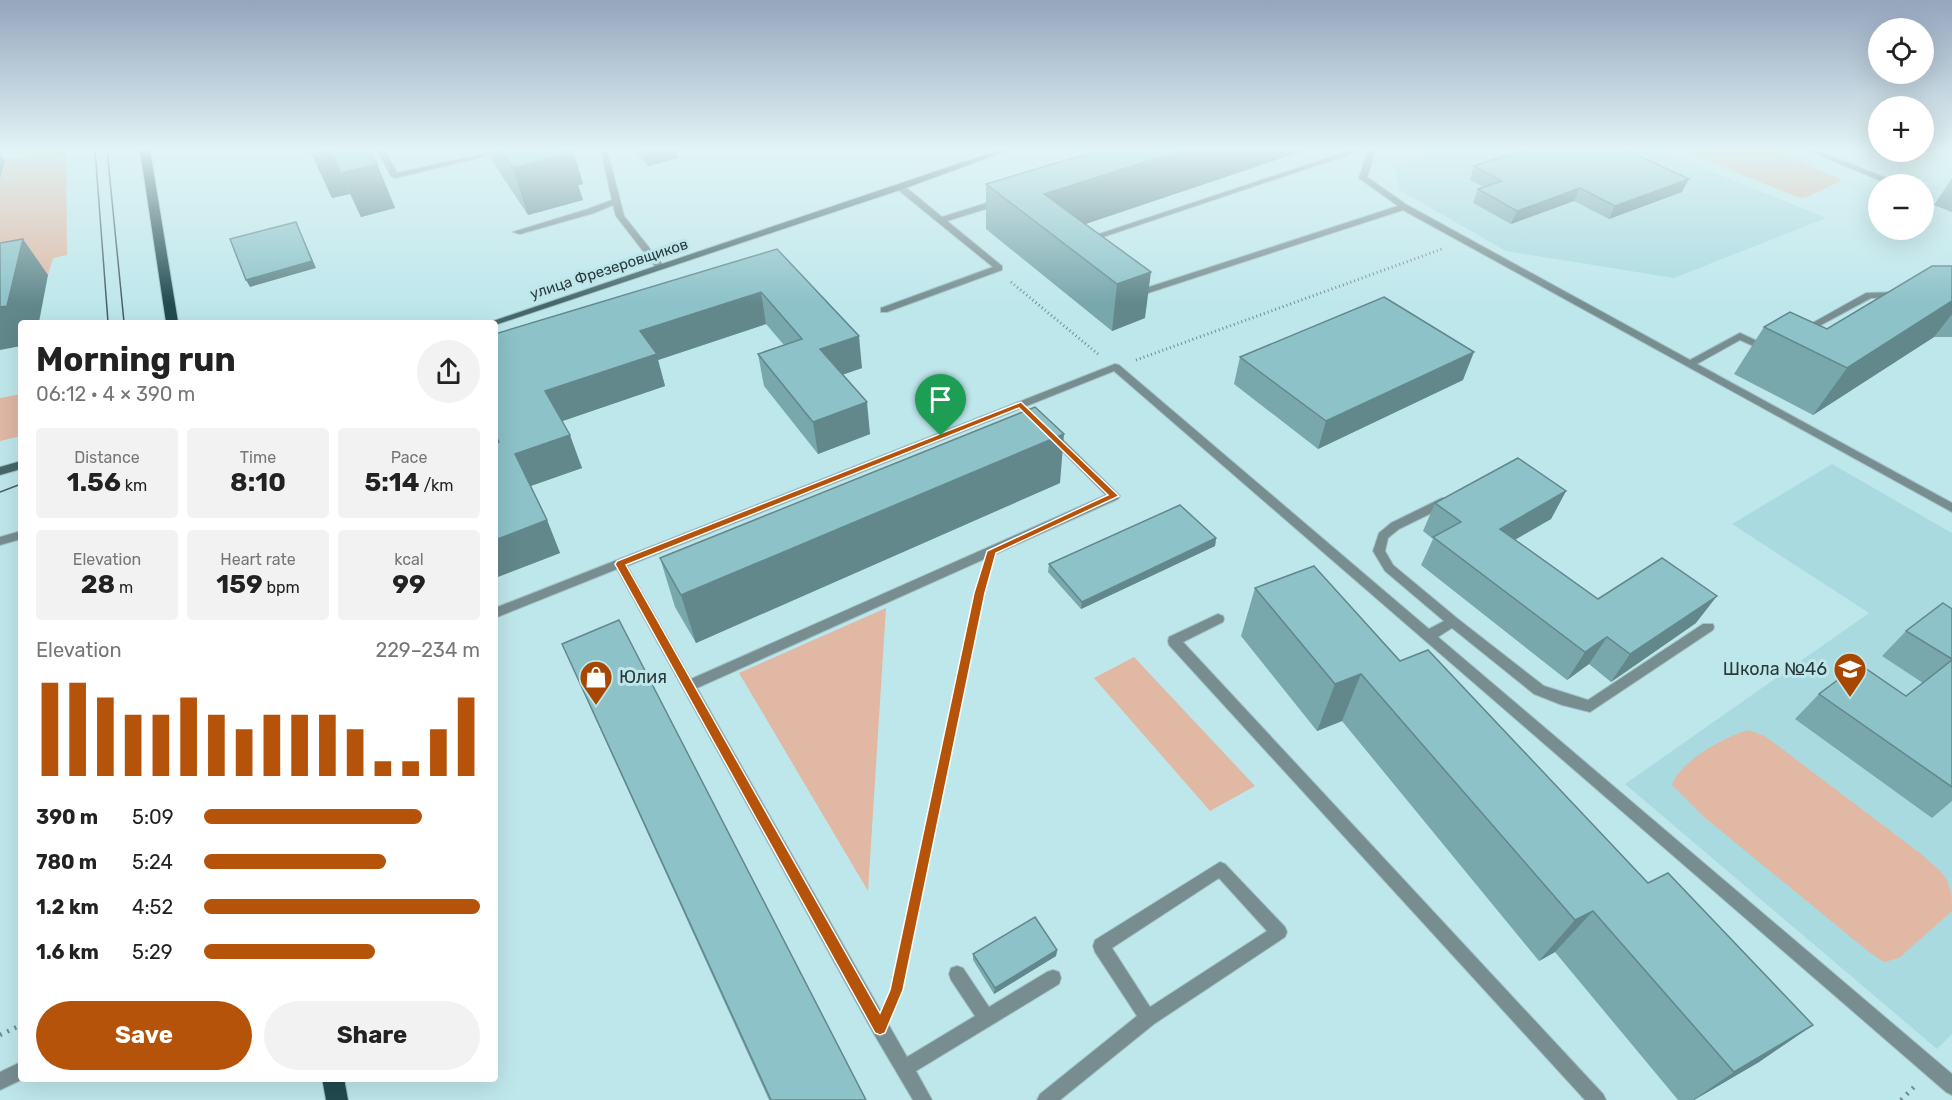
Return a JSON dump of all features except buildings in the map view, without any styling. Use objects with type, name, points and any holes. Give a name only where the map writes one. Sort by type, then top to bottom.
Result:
[{"type":"main road","points":[[153,201],[172,320]]},
{"type":"main road","name":"улица Фрезеровщиков","points":[[498,321],[857,201]]},
{"type":"main road","points":[[0,471],[18,466]]},
{"type":"main road","points":[[334,1082],[337,1100]]},
{"type":"street","points":[[517,232],[591,211],[615,201]]},
{"type":"street","points":[[616,201],[620,216],[660,267]]},
{"type":"street","points":[[884,310],[999,268],[918,201]]},
{"type":"street","points":[[941,220],[1001,201]]},
{"type":"street","points":[[1088,249],[1078,242],[1202,201]]},
{"type":"street","points":[[1396,201],[1463,241],[1691,363],[1952,508]]},
{"type":"street","points":[[1126,277],[1145,291],[1404,207]]},
{"type":"street","points":[[1789,339],[1869,295],[1916,294]]},
{"type":"street","points":[[1691,363],[1740,336],[1769,350],[1779,345]]},
{"type":"street","points":[[498,612],[1025,409],[1115,367],[1952,1086]]},
{"type":"street","points":[[689,686],[1114,496],[1045,428]]},
{"type":"street","points":[[1459,494],[1395,526],[1383,536],[1379,551],[1389,568],[1539,690],[1590,706],[1708,627]]},
{"type":"street","points":[[0,541],[18,536]]},
{"type":"street","points":[[620,564],[880,1028],[923,1100]]},
{"type":"street","points":[[1218,619],[1174,641],[1598,1100]]},
{"type":"street","points":[[1428,636],[1453,622]]},
{"type":"street","points":[[1046,1100],[1148,1018],[1279,932],[1220,869],[1101,946],[1148,1018]]},
{"type":"street","points":[[957,974],[986,1017]]},
{"type":"street","points":[[904,1068],[1053,978]]},
{"type":"street","points":[[0,1081],[18,1072]]},
{"type":"path","points":[[1115,367],[1463,241]]},
{"type":"path","points":[[880,1028],[897,990],[980,593],[992,551]]},
{"type":"path","points":[[0,1035],[18,1026]]},
{"type":"shaded area","points":[[0,201],[66,201],[67,255],[53,258],[48,275],[0,285]]},
{"type":"shaded area","points":[[1419,201],[1785,201],[1826,218],[1674,278],[1506,251]]},
{"type":"shaded area","points":[[18,395],[18,437],[0,441],[0,398]]},
{"type":"shaded area","name":"Школа №46","points":[[1832,464],[1952,533],[1952,1034],[1937,1049],[1625,784],[1869,613],[1732,524]]},
{"type":"shaded area","points":[[886,608],[868,891],[739,673]]},
{"type":"shaded area","points":[[1134,657],[1255,786],[1210,811],[1094,678]]},
{"type":"shaded area","points":[[1748,730],[1765,736],[1921,854],[1946,878],[1951,891],[1952,911],[1899,958],[1884,962],[1869,952],[1704,817],[1672,785],[1684,767],[1704,751],[1727,738]]},
{"type":"tram line","points":[[99,201],[108,320]]},
{"type":"tram line","points":[[112,201],[124,320]]},
{"type":"tram line","points":[[0,492],[18,485]]},
{"type":"place","name":"Школа №46","points":[[1850,698]]},
{"type":"place","name":"Юлия","points":[[596,706]]},
{"type":"route","points":[[1021,405],[1114,496],[992,551],[980,593],[897,990],[880,1028],[620,564],[941,436],[1021,405]]}]
